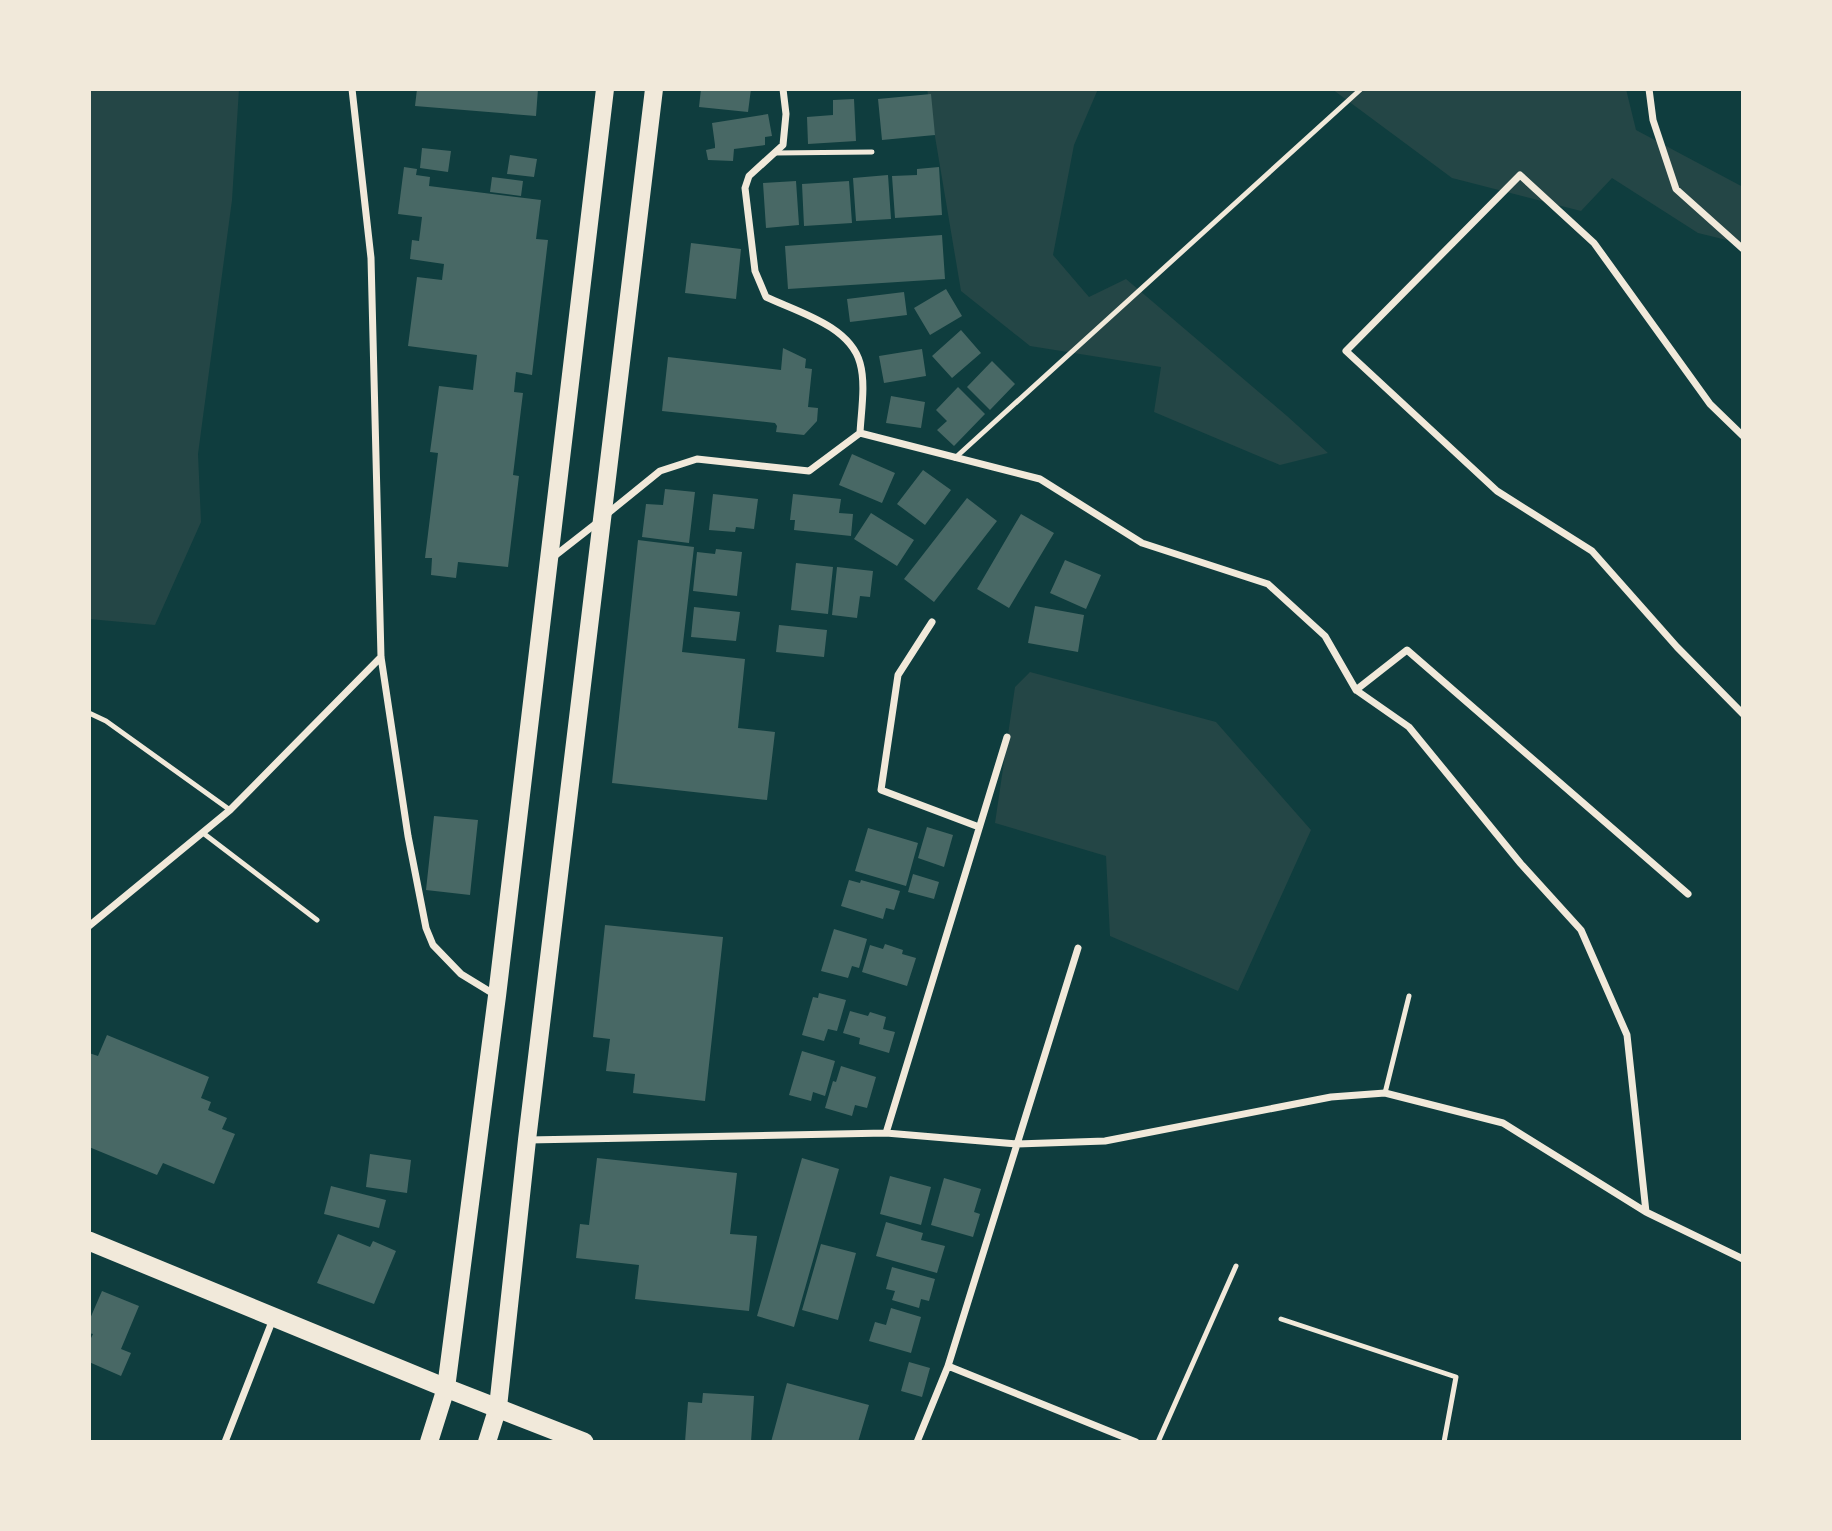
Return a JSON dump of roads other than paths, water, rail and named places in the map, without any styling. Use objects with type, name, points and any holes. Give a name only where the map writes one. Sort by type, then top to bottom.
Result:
[{"type":"highway","points":[[89,1241],[584,1442]]},
{"type":"main road","points":[[429,1442],[446,1388],[497,996],[605,89]]},
{"type":"main road","points":[[486,1442],[498,1407],[527,1140],[654,89]]},
{"type":"street","points":[[352,89],[371,258],[381,657],[408,836],[426,928],[433,945],[461,974],[497,996]]},
{"type":"street","points":[[783,89],[786,114],[783,145],[749,176],[745,188],[755,271],[766,297],[831,328],[853,346],[861,365],[860,433]]},
{"type":"street","points":[[1649,89],[1653,120],[1676,189],[1743,249]]},
{"type":"street","points":[[1743,436],[1710,404],[1594,243],[1520,175],[1346,351],[1497,491],[1592,551],[1677,647],[1743,714]]},
{"type":"street","points":[[550,560],[660,471],[697,459],[809,471],[860,433]]},
{"type":"street","points":[[860,433],[1040,479],[1142,543],[1268,584],[1325,636],[1356,690],[1409,727],[1521,864],[1581,930],[1628,1035],[1646,1212]]},
{"type":"street","points":[[932,622],[898,675],[881,790],[979,827]]},
{"type":"street","points":[[1356,690],[1407,650],[1688,894]]},
{"type":"street","points":[[89,926],[230,810],[381,657]]},
{"type":"street","points":[[886,1133],[1007,737]]},
{"type":"street","points":[[917,1442],[948,1366],[1078,948]]},
{"type":"street","points":[[527,1140],[886,1133],[1017,1144],[1105,1141],[1331,1097],[1385,1093],[1503,1123],[1646,1212],[1743,1259]]},
{"type":"street","points":[[225,1442],[274,1316]]},
{"type":"street","points":[[948,1366],[1136,1442]]},
{"type":"lane","points":[[955,458],[1362,89]]},
{"type":"lane","points":[[774,153],[872,152]]},
{"type":"lane","points":[[89,713],[106,721],[230,810]]},
{"type":"lane","points":[[203,833],[317,920]]},
{"type":"lane","points":[[1385,1093],[1409,996]]},
{"type":"lane","points":[[1158,1442],[1236,1266]]},
{"type":"lane","points":[[1281,1319],[1456,1377],[1444,1442]]}]
